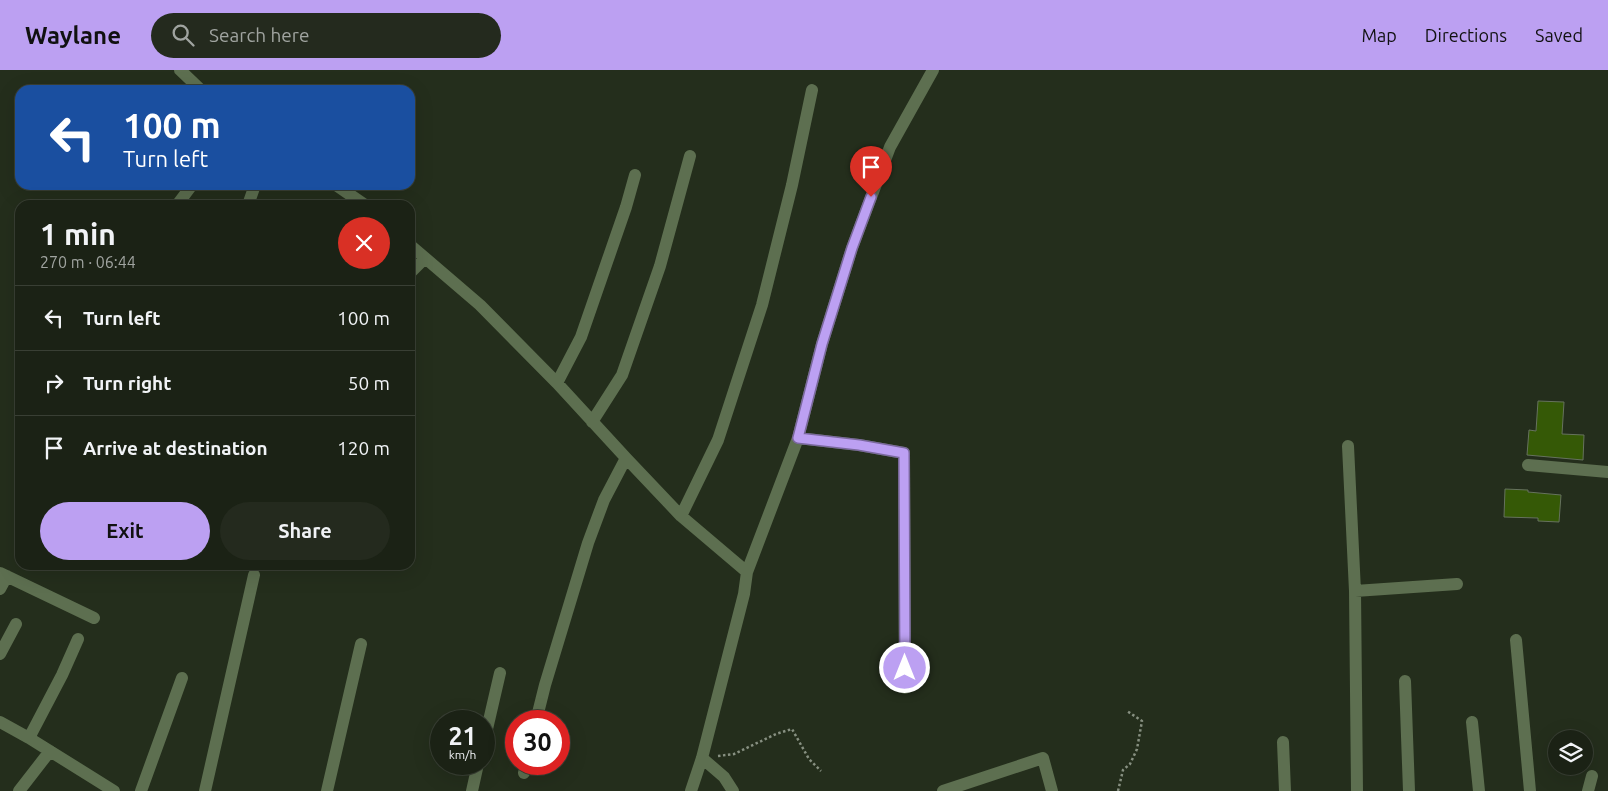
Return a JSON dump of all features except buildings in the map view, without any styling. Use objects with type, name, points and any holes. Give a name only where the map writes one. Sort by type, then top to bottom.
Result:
[{"type":"street","points":[[180,70],[196,85]]},
{"type":"street","points":[[691,791],[702,758],[744,594],[747,572],[798,438],[822,344],[852,248],[890,147],[933,70]]},
{"type":"street","points":[[681,516],[718,440],[762,305],[792,185],[812,90]]},
{"type":"street","points":[[592,422],[622,375],[660,266],[690,156]]},
{"type":"street","points":[[557,383],[581,337],[626,207],[635,175]]},
{"type":"street","points":[[343,190],[358,200]]},
{"type":"street","points":[[415,249],[480,305],[557,383],[681,516],[747,572]]},
{"type":"street","points":[[415,268],[425,258]]},
{"type":"street","points":[[798,438],[859,445],[904,453],[905,688]]},
{"type":"street","points":[[1348,446],[1355,591],[1357,791]]},
{"type":"street","points":[[539,710],[588,543],[604,500],[626,458]]},
{"type":"street","points":[[1528,464],[1608,472]]},
{"type":"street","points":[[0,589],[4,575],[94,618]]},
{"type":"street","points":[[205,791],[254,575]]},
{"type":"street","points":[[1355,591],[1457,584]]},
{"type":"street","points":[[0,654],[16,624]]},
{"type":"street","points":[[29,738],[62,675],[78,639]]},
{"type":"street","points":[[1516,640],[1530,791]]},
{"type":"street","points":[[327,791],[361,644]]},
{"type":"street","points":[[491,710],[500,673]]},
{"type":"street","points":[[141,791],[182,678]]},
{"type":"street","points":[[1405,681],[1409,791]]},
{"type":"street","points":[[0,722],[114,791]]},
{"type":"street","points":[[1472,722],[1480,791]]},
{"type":"street","points":[[1283,742],[1285,791]]},
{"type":"street","points":[[19,791],[50,751]]},
{"type":"street","points":[[702,758],[724,777],[733,791]]},
{"type":"street","points":[[943,791],[1044,758],[1052,791]]},
{"type":"street","points":[[472,791],[476,775]]},
{"type":"street","points":[[1588,791],[1592,776]]},
{"type":"path","points":[[1118,791],[1123,770],[1130,764],[1137,748],[1142,720],[1127,711]]},
{"type":"path","points":[[702,758],[734,754],[776,734],[792,729],[809,759],[821,771]]},
{"type":"route","points":[[871,197],[852,248],[822,344],[798,438],[859,445],[904,453],[905,668]]}]
